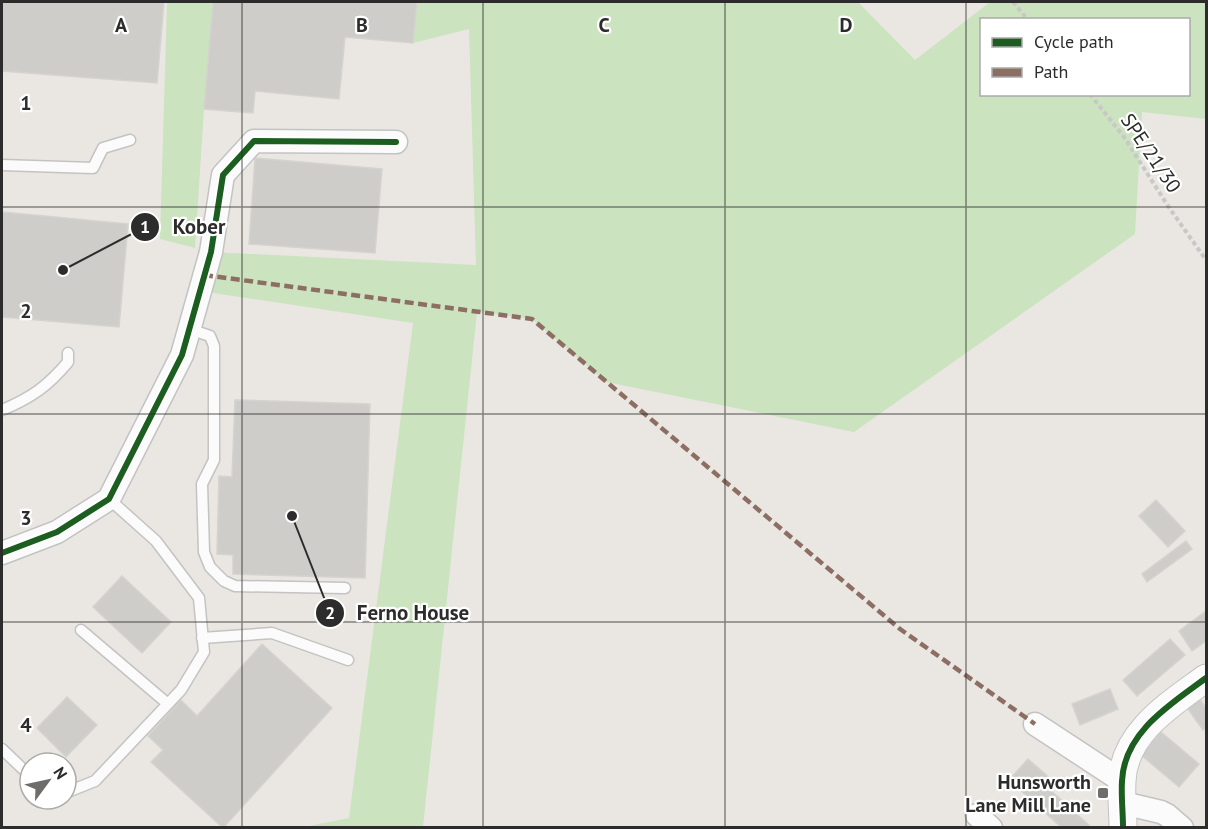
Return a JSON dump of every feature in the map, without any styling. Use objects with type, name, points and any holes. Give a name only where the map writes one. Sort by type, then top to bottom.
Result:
[{"type":"street","points":[[2,553],[57,532],[109,499],[182,355],[211,252],[223,175],[254,141],[396,142]]},
{"type":"street","points":[[1123,804],[1126,757],[1143,728],[1206,678]]},
{"type":"street","points":[[1035,723],[1123,804],[1161,812],[1182,828]]},
{"type":"lane","points":[[2,165],[93,168],[103,148],[130,140]]},
{"type":"lane","points":[[189,329],[210,336],[214,346],[214,460],[202,484],[204,552],[210,567],[224,581],[234,586],[345,588]]},
{"type":"lane","points":[[2,410],[23,402],[54,380],[68,362],[68,353]]},
{"type":"lane","points":[[78,788],[95,781],[181,690],[204,652],[199,598],[156,541],[109,499]]},
{"type":"lane","points":[[81,630],[168,704]]},
{"type":"lane","points":[[202,638],[272,633],[348,660]]},
{"type":"lane","points":[[2,749],[18,764]]},
{"type":"path","points":[[1013,2],[1026,18]]},
{"type":"green space","points":[[167,2],[213,2],[195,248],[160,239]]},
{"type":"green space","points":[[417,2],[858,2],[915,60],[990,2],[1206,2],[1206,119],[1142,112],[1135,234],[854,432],[606,382],[532,319],[477,312],[423,827],[304,827],[349,818],[413,323],[200,291],[211,252],[476,265],[469,29],[413,43]]},
{"type":"building","points":[[2,2],[164,2],[157,83],[2,71]]},
{"type":"building","points":[[213,2],[417,2],[413,43],[345,37],[339,99],[255,91],[253,113],[204,109]]},
{"type":"building","points":[[255,158],[382,169],[375,253],[249,244]]},
{"type":"building","points":[[2,212],[128,224],[119,327],[2,317]]},
{"type":"building","points":[[235,400],[370,404],[365,578],[233,574],[233,555],[217,554],[219,476],[232,477]]},
{"type":"building","points":[[1156,500],[1185,531],[1168,547],[1139,516]]},
{"type":"building","points":[[1186,541],[1192,549],[1147,582],[1142,574]]},
{"type":"building","points":[[122,576],[171,622],[142,653],[93,607]]},
{"type":"building","points":[[1206,611],[1206,641],[1192,651],[1179,631]]},
{"type":"building","points":[[1170,639],[1185,655],[1137,696],[1123,680]]},
{"type":"building","points":[[262,644],[332,708],[223,828],[151,762],[163,750],[148,736],[181,700],[197,716]]},
{"type":"building","points":[[1110,689],[1118,709],[1080,725],[1072,704]]},
{"type":"building","points":[[1198,696],[1206,708],[1206,728],[1203,730],[1185,705]]},
{"type":"building","points":[[67,697],[97,725],[72,751],[60,751],[37,728]]},
{"type":"building","points":[[1161,732],[1199,764],[1179,787],[1141,755]]},
{"type":"building","points":[[1028,759],[1051,779],[1045,785],[1092,828],[1062,828],[1009,780]]},
{"type":"marked path","points":[[204,275],[532,319],[900,629],[1035,724]]},
{"type":"cycle path","points":[[2,553],[57,532],[109,499],[182,355],[211,252],[223,175],[254,141],[396,142]]},
{"type":"cycle path","points":[[1123,828],[1122,781],[1131,748],[1152,721],[1206,678]]},
{"type":"place","name":"Kober","points":[[63,270]]},
{"type":"place","name":"Ferno House","points":[[292,516]]},
{"type":"place","name":"Hunsworth Lane Mill Lane","points":[[1103,793]]}]
